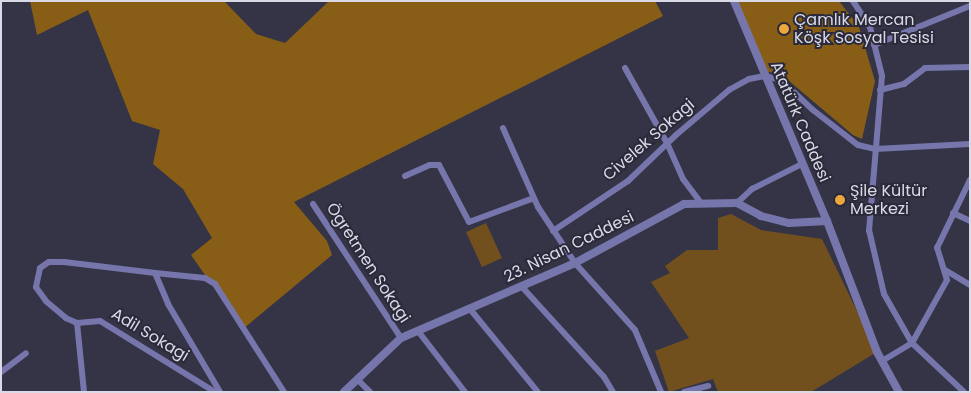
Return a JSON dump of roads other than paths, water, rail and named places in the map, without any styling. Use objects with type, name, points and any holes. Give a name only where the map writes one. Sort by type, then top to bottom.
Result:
[{"type":"street","name":"Atatürk Caddesi","points":[[734,1],[827,221],[882,361],[899,392]]},
{"type":"street","points":[[853,1],[870,27],[882,76],[869,230],[884,294],[912,342],[964,392]]},
{"type":"street","points":[[874,45],[970,6]]},
{"type":"street","points":[[880,90],[904,84],[925,68],[970,67]]},
{"type":"street","points":[[625,68],[667,142],[683,179],[702,203]]},
{"type":"street","name":"Civelek Sokagi","points":[[553,231],[628,180],[667,142],[730,90],[749,79],[765,76]]},
{"type":"street","points":[[765,76],[781,80],[813,110],[858,145],[875,149],[970,144]]},
{"type":"street","points":[[503,128],[534,198],[553,231],[575,263],[635,330],[661,392]]},
{"type":"street","points":[[737,203],[752,189],[802,164]]},
{"type":"street","points":[[405,176],[430,165],[439,165],[469,222],[534,198]]},
{"type":"street","points":[[882,361],[912,342],[947,280],[937,248],[970,180]]},
{"type":"street","name":"23. Nisan Caddesi","points":[[344,392],[401,338],[523,288],[575,263],[684,204],[737,203],[761,216],[789,223],[827,221]]},
{"type":"street","name":"Ögretmen Sokagi","points":[[313,204],[401,338]]},
{"type":"street","points":[[953,213],[970,221]]},
{"type":"street","name":"Adil Sokagi","points":[[155,273],[64,262],[48,262],[40,268],[36,287],[46,301],[66,318],[77,323],[100,321],[215,392]]},
{"type":"street","points":[[945,270],[970,285]]},
{"type":"street","points":[[220,392],[168,304],[155,273],[205,278],[215,284],[284,392]]},
{"type":"street","points":[[523,288],[604,377],[613,392]]},
{"type":"street","points":[[470,309],[538,392]]},
{"type":"street","points":[[77,323],[84,392]]},
{"type":"street","points":[[418,331],[466,392]]},
{"type":"street","points":[[1,372],[26,352]]},
{"type":"street","points":[[357,379],[370,392]]},
{"type":"street","points":[[684,392],[708,386]]},
{"type":"place","name":"Çamlık Mercan Köşk Sosyal Tesisi","points":[[784,29]]},
{"type":"place","name":"Şile Kültür Merkezi","points":[[840,200]]}]
